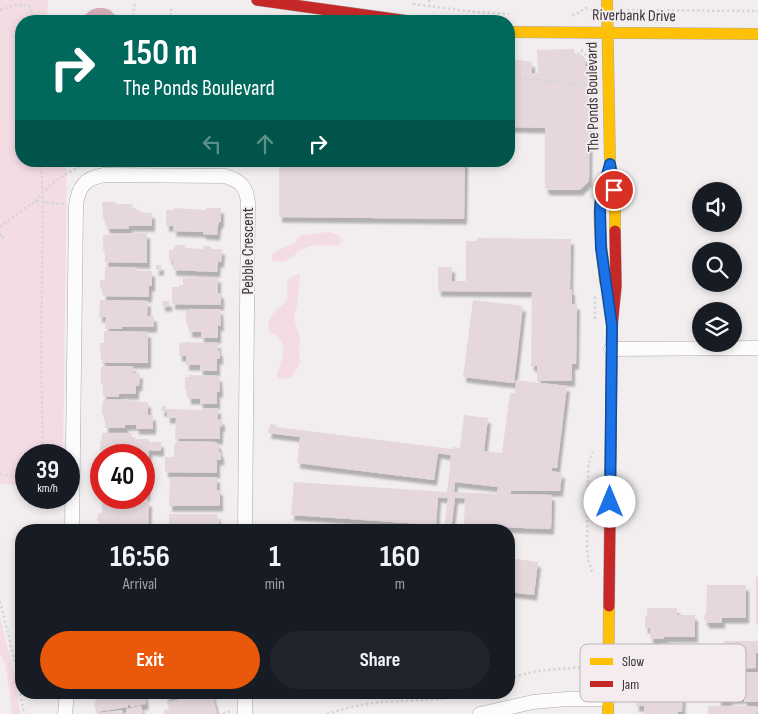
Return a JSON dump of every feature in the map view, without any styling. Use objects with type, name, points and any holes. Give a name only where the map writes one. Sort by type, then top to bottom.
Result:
[{"type":"street","points":[[257,0],[365,15]]},
{"type":"street","name":"The Ponds Boulevard","points":[[607,0],[610,164],[601,197],[600,233],[605,285],[612,326],[608,644]]},
{"type":"street","name":"Riverbank Drive","points":[[515,32],[758,34]]},
{"type":"street","name":"Pebble Crescent","points":[[72,524],[76,203],[84,183],[96,176],[104,175],[225,176],[236,180],[246,190],[248,214],[245,524]]},
{"type":"street","points":[[611,349],[758,348]]},
{"type":"street","points":[[65,714],[66,699]]},
{"type":"street","points":[[245,699],[245,714]]},
{"type":"street","points":[[480,714],[533,702],[580,699]]},
{"type":"path","points":[[29,0],[33,15]]},
{"type":"path","points":[[430,0],[430,7],[513,14]]},
{"type":"path","points":[[134,15],[135,2]]},
{"type":"path","points":[[0,10],[15,5],[29,5]]},
{"type":"path","points":[[171,7],[171,15]]},
{"type":"path","points":[[569,15],[578,14],[586,8],[589,10]]},
{"type":"path","points":[[639,9],[639,15]]},
{"type":"path","points":[[624,10],[758,11]]},
{"type":"path","points":[[581,47],[581,50],[589,57],[593,67]]},
{"type":"path","points":[[515,79],[593,87]]},
{"type":"path","points":[[41,167],[43,202],[41,353],[43,444]]},
{"type":"path","points":[[0,227],[35,201],[55,181],[80,167]]},
{"type":"path","points":[[35,201],[65,204]]},
{"type":"path","points":[[0,234],[4,237],[0,241]]},
{"type":"path","points":[[595,293],[595,322]]},
{"type":"path","points":[[593,575],[587,550],[588,471],[594,450]]},
{"type":"path","points":[[0,474],[15,475]]},
{"type":"path","points":[[0,601],[15,664]]},
{"type":"path","points":[[515,677],[536,672],[580,667]]},
{"type":"path","points":[[21,699],[24,714]]},
{"type":"path","points":[[328,714],[370,703],[440,699]]},
{"type":"path","points":[[223,714],[230,710]]},
{"type":"shaded area","points":[[0,0],[48,0],[47,15],[15,15],[15,167],[67,167],[63,444],[15,444],[15,485],[0,484]]},
{"type":"shaded area","points":[[104,8],[110,10],[115,15],[85,15],[93,9]]},
{"type":"shaded area","points":[[329,232],[339,235],[340,245],[312,246],[302,249],[289,260],[272,261],[272,255],[276,251],[294,243],[302,235]]},
{"type":"shaded area","points":[[298,274],[300,276],[294,318],[300,338],[300,363],[292,377],[280,379],[277,378],[277,375],[283,356],[283,346],[281,341],[269,331],[268,326],[273,314],[287,300],[287,282]]},
{"type":"shaded area","points":[[0,617],[15,677],[15,699],[18,699],[20,714],[12,714],[7,673],[0,654]]},
{"type":"building","points":[[574,49],[574,56],[578,52],[586,59],[585,66],[592,67],[592,80],[587,79],[590,92],[589,181],[580,190],[548,190],[545,188],[545,128],[515,127],[515,60],[532,62],[532,73],[538,73],[537,50]]},
{"type":"building","points":[[279,167],[465,167],[464,219],[279,217]]},
{"type":"building","points":[[102,202],[133,204],[132,210],[152,213],[152,226],[129,226],[129,229],[107,229],[106,218],[103,218]]},
{"type":"building","points":[[174,208],[206,210],[206,208],[221,208],[221,222],[218,225],[217,235],[203,234],[203,232],[173,231],[174,226],[166,226],[166,210],[174,210]]},
{"type":"building","points":[[110,233],[147,233],[147,263],[105,262],[103,235],[110,235]]},
{"type":"building","points":[[477,238],[571,239],[570,289],[572,290],[572,304],[577,304],[576,364],[572,364],[572,381],[537,381],[537,366],[531,366],[532,292],[438,291],[438,267],[452,267],[452,281],[466,281],[466,241],[477,241]]},
{"type":"building","points":[[175,245],[186,245],[185,248],[203,249],[203,246],[211,246],[211,249],[222,249],[221,262],[218,262],[217,272],[173,270],[173,260],[169,260],[169,250],[173,250]]},
{"type":"building","points":[[156,265],[161,265],[161,270],[156,270]]},
{"type":"building","points":[[105,267],[137,268],[137,271],[152,271],[152,286],[149,286],[149,297],[103,296],[100,280],[105,280]]},
{"type":"building","points":[[218,277],[218,293],[221,293],[221,305],[172,304],[172,287],[183,285],[183,278]]},
{"type":"building","points":[[100,300],[148,301],[147,316],[154,316],[154,327],[105,329],[106,317],[99,317]]},
{"type":"building","points":[[473,300],[523,306],[514,383],[463,377]]},
{"type":"building","points":[[162,301],[169,301],[169,306],[162,306]]},
{"type":"building","points":[[220,309],[221,326],[218,325],[218,338],[201,338],[201,332],[189,332],[189,323],[186,323],[186,310]]},
{"type":"building","points":[[104,331],[148,332],[148,363],[102,363],[100,343],[104,343]]},
{"type":"building","points":[[179,343],[218,343],[220,359],[217,359],[217,371],[200,371],[200,365],[186,365],[186,356],[179,356]]},
{"type":"building","points":[[133,366],[133,373],[140,373],[136,394],[119,394],[119,397],[103,397],[101,367]]},
{"type":"building","points":[[188,375],[219,376],[220,392],[217,392],[217,404],[200,404],[200,399],[188,399],[188,390],[185,390],[185,377],[189,377]]},
{"type":"building","points":[[516,380],[567,386],[557,468],[552,468],[552,471],[562,473],[560,491],[511,491],[511,494],[552,495],[551,529],[515,528],[515,524],[464,524],[465,498],[455,498],[452,524],[445,524],[448,498],[438,497],[436,524],[291,515],[294,482],[447,492],[451,455],[438,453],[434,480],[297,463],[300,437],[268,433],[270,424],[277,425],[276,427],[452,449],[452,447],[460,448],[464,415],[488,418],[484,451],[502,453],[510,393],[515,393]],"holes":[[[455,482],[498,487],[497,494],[454,492]]]},
{"type":"building","points":[[103,400],[148,402],[148,415],[153,415],[153,429],[136,429],[136,425],[125,425],[125,428],[105,428],[105,415],[102,415],[102,408]]},
{"type":"building","points":[[162,406],[166,406],[166,409],[203,410],[203,408],[218,408],[218,419],[222,420],[220,439],[175,439],[176,418],[167,418],[167,411],[161,411]]},
{"type":"building","points":[[102,433],[132,433],[132,439],[149,439],[149,442],[161,442],[161,451],[155,450],[155,444],[100,444],[100,441],[102,441]]},
{"type":"building","points":[[178,441],[216,442],[219,446],[219,452],[221,452],[221,460],[217,460],[217,473],[165,472],[165,457],[174,457],[174,445]]},
{"type":"building","points":[[170,477],[217,477],[217,490],[220,490],[220,506],[169,506]]},
{"type":"building","points":[[102,509],[149,509],[148,524],[99,524],[99,521],[97,521],[98,513],[102,513]]},
{"type":"building","points":[[169,514],[217,514],[217,518],[219,518],[219,524],[169,524]]},
{"type":"building","points":[[515,559],[538,562],[534,595],[515,593]]},
{"type":"building","points":[[756,577],[758,577],[758,623],[756,623]]},
{"type":"building","points":[[707,585],[746,585],[746,618],[722,618],[722,623],[706,623],[704,615],[706,615]]},
{"type":"building","points":[[647,608],[677,608],[677,615],[695,615],[695,637],[650,639],[650,628],[645,628]]},
{"type":"building","points":[[724,641],[758,641],[756,668],[746,668],[746,644],[724,644]]},
{"type":"building","points":[[746,672],[758,672],[758,702],[746,702]]},
{"type":"building","points":[[95,699],[145,699],[146,704],[130,707],[128,705],[128,707],[96,712],[94,702],[96,702]]},
{"type":"building","points":[[182,699],[213,699],[217,714],[164,714],[164,710],[169,710],[167,702]]},
{"type":"building","points":[[636,702],[682,702],[682,712],[678,712],[678,714],[644,714],[644,706],[636,706]]},
{"type":"building","points":[[141,706],[143,714],[127,714],[126,709]]},
{"type":"building","points":[[708,706],[757,706],[757,714],[708,714]]},
{"type":"building","points":[[122,710],[123,714],[98,714],[98,713]]},
{"type":"traffic: slow","points":[[607,0],[610,164],[615,190],[615,231]]},
{"type":"traffic: slow","points":[[515,32],[758,34]]},
{"type":"traffic: slow","points":[[605,282],[600,234],[600,206],[608,171]]},
{"type":"traffic: slow","points":[[609,606],[609,644]]},
{"type":"traffic: slow","points":[[608,702],[608,714]]},
{"type":"traffic: jam","points":[[257,0],[365,15]]},
{"type":"traffic: jam","points":[[609,606],[612,326],[616,286],[615,231]]},
{"type":"route","points":[[610,502],[612,326],[600,233],[601,197],[610,164],[614,190]]}]
